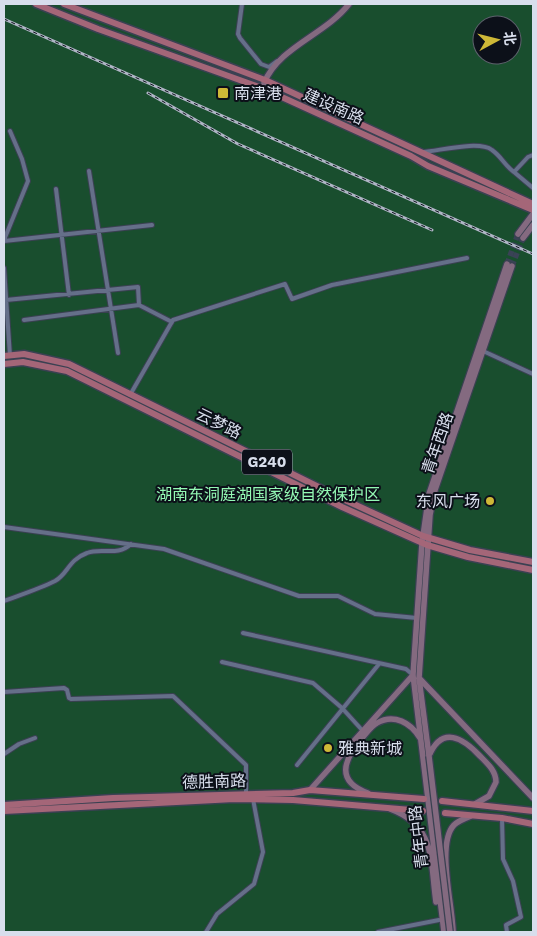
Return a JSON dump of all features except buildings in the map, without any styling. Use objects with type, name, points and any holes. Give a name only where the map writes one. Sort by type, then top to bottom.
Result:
[{"type":"main road","name":"建设南路","points":[[36,4],[98,29],[262,88],[411,156],[428,166],[533,210]]},
{"type":"main road","name":"建设南路","points":[[64,4],[265,80],[533,204]]},
{"type":"main road","points":[[262,88],[265,80],[282,57],[321,31],[348,4]]},
{"type":"main road","points":[[533,214],[520,236],[533,225]]},
{"type":"main road","name":"青年西路","points":[[420,739],[416,676],[417,618],[429,494],[510,265],[436,490],[425,540],[416,676],[429,756]]},
{"type":"main road","name":"云梦路","points":[[7,356],[24,354],[69,364],[425,540],[533,562]]},
{"type":"main road","name":"G240","points":[[4,364],[23,362],[67,372],[342,507],[468,557],[533,570]]},
{"type":"main road","points":[[310,790],[362,730],[416,676],[533,798]]},
{"type":"main road","points":[[375,796],[357,788],[350,780],[346,769],[350,752],[376,723],[384,720],[399,720],[406,723],[413,728],[420,739]]},
{"type":"main road","points":[[429,756],[435,745],[443,739],[453,737],[464,740],[479,754],[493,769],[496,782],[489,796],[474,804]]},
{"type":"main road","name":"青年中路","points":[[420,739],[443,932]]},
{"type":"main road","name":"青年中路","points":[[429,756],[451,932]]},
{"type":"main road","name":"德胜南路","points":[[4,805],[293,793],[310,790],[424,799]]},
{"type":"main road","name":"德胜南路","points":[[4,811],[253,799],[293,800],[423,811]]},
{"type":"main road","points":[[442,801],[533,811]]},
{"type":"main road","points":[[383,807],[411,819],[421,830],[426,840],[439,920],[443,932]]},
{"type":"main road","points":[[445,813],[502,818],[533,824]]},
{"type":"main road","points":[[451,932],[446,855],[447,838],[454,825],[471,816]]},
{"type":"street","points":[[242,4],[238,34],[253,55],[261,64],[269,66],[282,57]]},
{"type":"street","points":[[10,131],[22,159],[28,181],[4,240],[152,225]]},
{"type":"street","points":[[420,152],[480,145],[492,150],[505,166],[533,188]]},
{"type":"street","points":[[514,172],[528,157],[533,155]]},
{"type":"street","points":[[89,171],[118,353]]},
{"type":"street","points":[[56,189],[69,295]]},
{"type":"street","points":[[130,395],[172,322],[284,284],[292,299],[332,285],[466,258]]},
{"type":"street","points":[[4,268],[7,356]]},
{"type":"street","points":[[6,300],[138,287],[139,305]]},
{"type":"street","points":[[24,320],[139,305],[172,322]]},
{"type":"street","points":[[483,351],[533,374]]},
{"type":"street","points":[[4,528],[172,551],[299,596],[338,596],[375,614],[417,618]]},
{"type":"street","points":[[4,602],[54,581],[68,565],[84,554],[90,552],[119,552],[131,544]]},
{"type":"street","points":[[243,633],[406,669],[416,676]]},
{"type":"street","points":[[222,662],[313,683],[342,708],[362,730]]},
{"type":"street","points":[[297,764],[379,664]]},
{"type":"street","points":[[4,692],[64,688],[71,699],[173,696],[246,765],[246,794]]},
{"type":"street","points":[[4,754],[19,744],[35,738]]},
{"type":"street","points":[[206,932],[217,914],[254,884],[263,852],[253,799]]},
{"type":"street","points":[[502,818],[503,859],[512,881],[521,917],[506,925],[507,932]]},
{"type":"street","points":[[378,932],[439,920]]},
{"type":"green space","name":"湖南东洞庭湖国家级自然保护区","points":[[4,4],[533,4],[533,932],[4,932]]},
{"type":"tunnel","points":[[507,264],[518,234]]},
{"type":"tunnel","points":[[512,266],[523,238]]},
{"type":"railway","points":[[4,19],[533,254]]},
{"type":"railway","points":[[148,93],[238,144],[432,230]]},
{"type":"place","name":"南津港","points":[[223,93]]},
{"type":"place","name":"东风广场","points":[[490,501]]},
{"type":"place","name":"雅典新城","points":[[328,748]]}]
